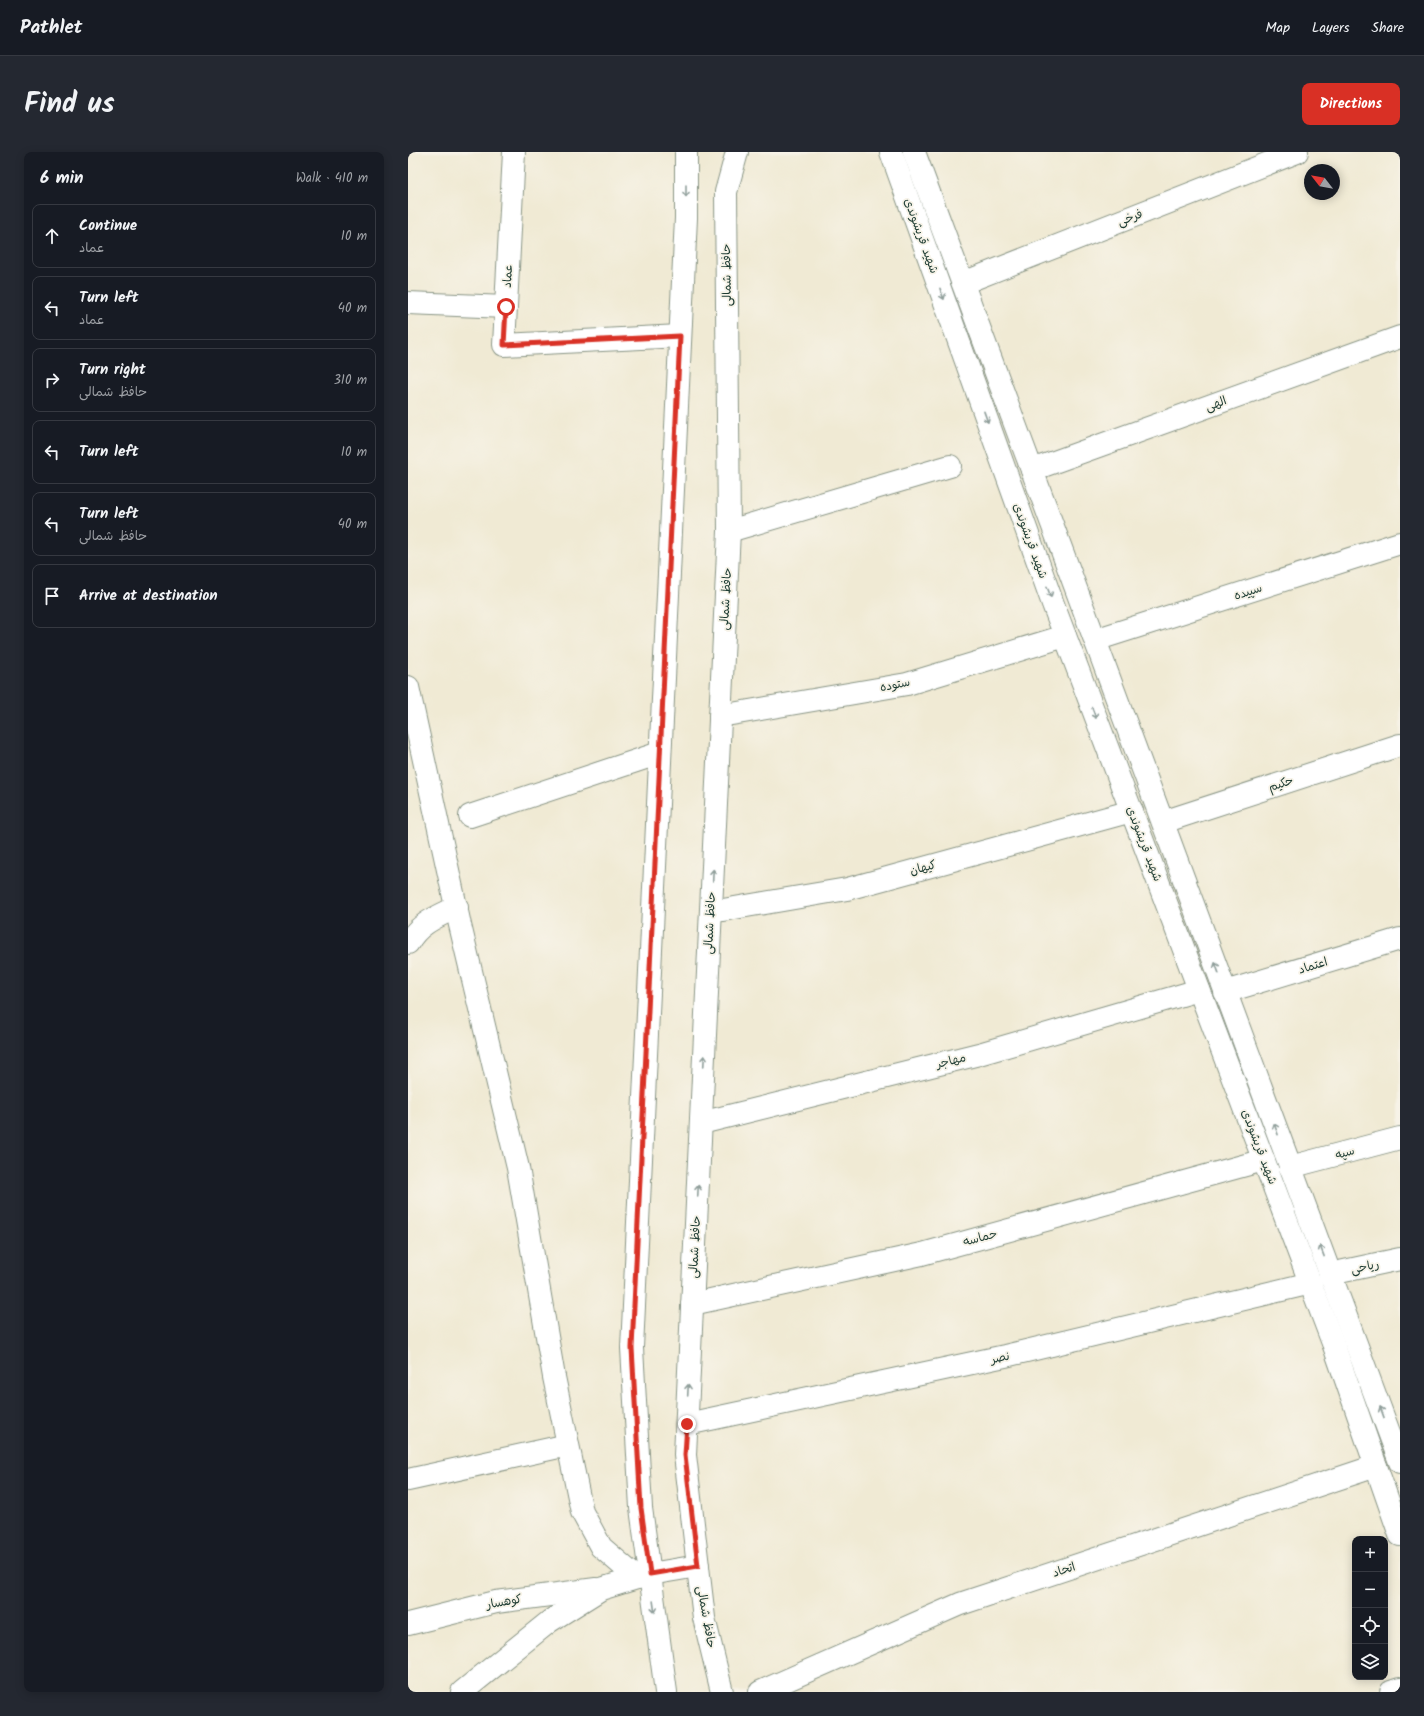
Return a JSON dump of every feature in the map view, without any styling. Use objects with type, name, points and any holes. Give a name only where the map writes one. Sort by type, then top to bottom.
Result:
[{"type":"street","name":"عماد","points":[[514,152],[504,345],[680,336]]},
{"type":"street","points":[[666,1692],[643,1576],[641,1508],[632,1348],[686,218],[686,152]]},
{"type":"street","name":"حافظ شمالی","points":[[722,1692],[704,1618],[685,1455],[729,531],[726,192],[737,152]]},
{"type":"street","name":"شهید قریشوندی","points":[[891,152],[1065,636],[1311,1283],[1400,1535]]},
{"type":"street","name":"شهید قریشوندی","points":[[914,152],[1400,1462]]},
{"type":"street","name":"فرخی","points":[[963,283],[1297,152]]},
{"type":"street","points":[[408,303],[506,307]]},
{"type":"street","name":"الهی","points":[[1032,470],[1400,337]]},
{"type":"street","points":[[729,531],[950,466]]},
{"type":"street","name":"سپیده","points":[[1095,640],[1400,543]]},
{"type":"street","name":"ستوده","points":[[720,716],[907,684],[1065,636]]},
{"type":"street","points":[[409,693],[518,1168],[554,1377],[582,1512],[601,1547],[643,1576]]},
{"type":"street","name":"حکیم","points":[[1162,822],[1400,745]]},
{"type":"street","points":[[470,816],[660,753]]},
{"type":"street","name":"کیهان","points":[[711,912],[847,889],[1132,811]]},
{"type":"street","points":[[408,944],[414,933],[427,921],[457,907]]},
{"type":"street","name":"اعتماد","points":[[1225,992],[1400,939]]},
{"type":"street","name":"مهاجر","points":[[701,1123],[979,1054],[1199,990]]},
{"type":"street","name":"سپه","points":[[1290,1167],[1400,1138]]},
{"type":"street","name":"حماسه","points":[[692,1304],[922,1254],[1264,1160]]},
{"type":"street","name":"ریاحی","points":[[1330,1274],[1400,1260]]},
{"type":"street","name":"نصر","points":[[687,1424],[1005,1356],[1311,1283]]},
{"type":"street","points":[[408,1480],[568,1445]]},
{"type":"street","name":"اتحاد","points":[[760,1692],[960,1604],[1376,1466]]},
{"type":"street","points":[[462,1692],[550,1621],[601,1588],[643,1576],[698,1566]]},
{"type":"street","name":"کوهسار","points":[[408,1624],[496,1602],[601,1588]]},
{"type":"street","points":[[1391,1692],[1400,1688]]},
{"type":"route","points":[[506,307],[504,345],[680,336],[632,1348],[641,1508],[650,1574],[698,1566],[685,1455],[687,1424]]}]
